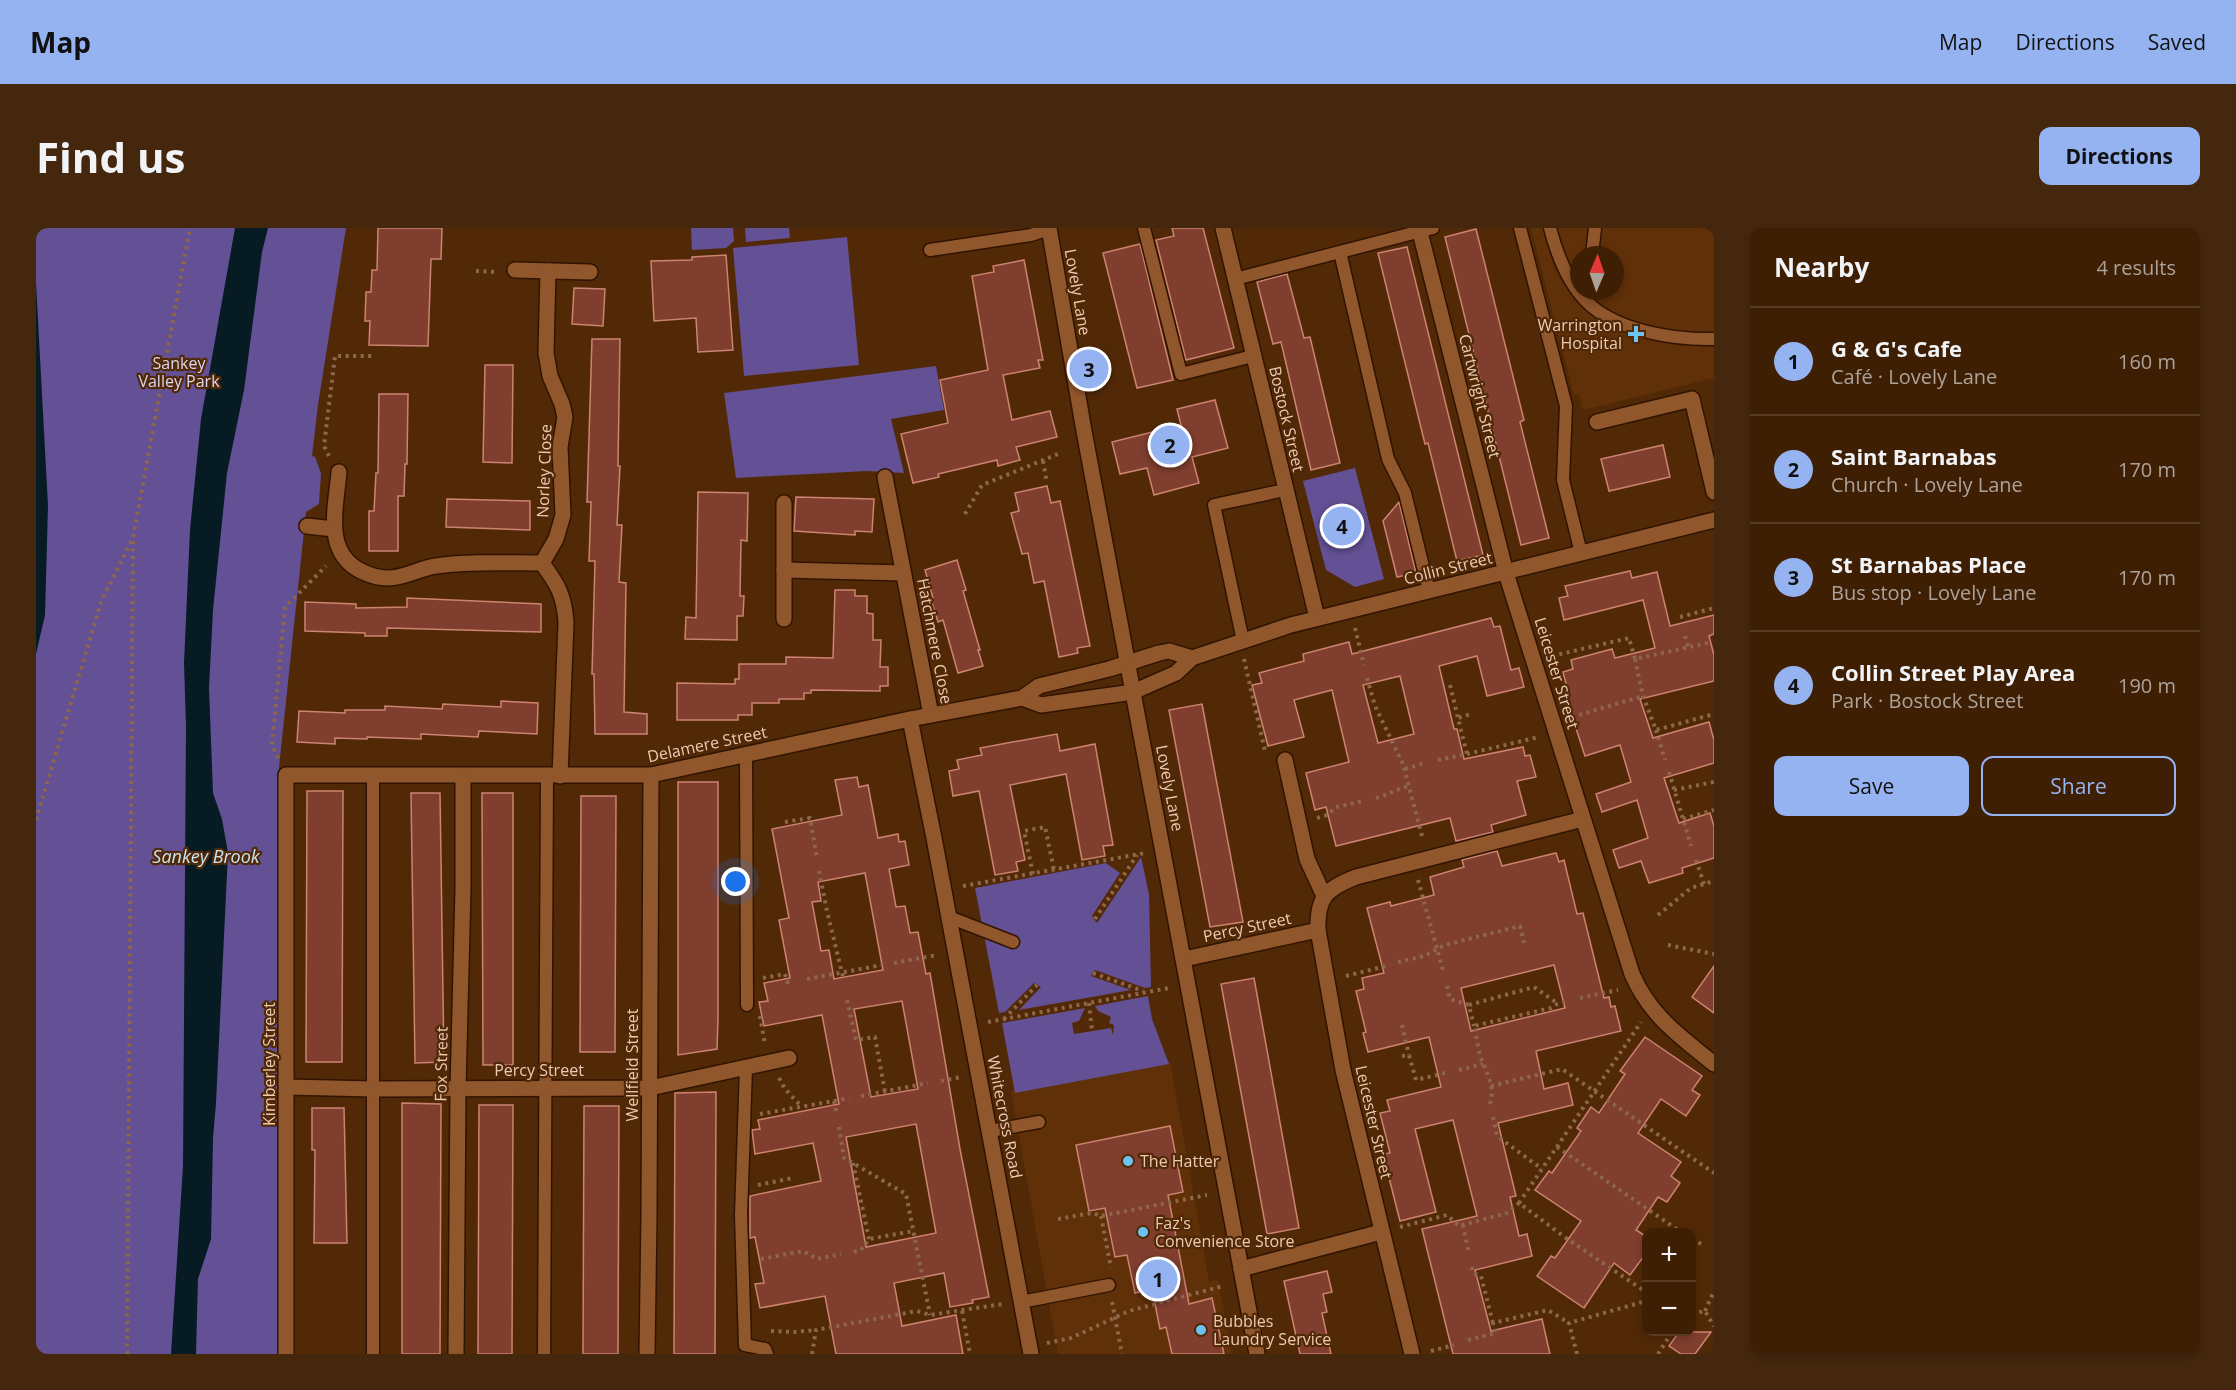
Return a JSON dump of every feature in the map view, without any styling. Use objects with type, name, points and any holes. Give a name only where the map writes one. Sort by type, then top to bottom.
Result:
[{"type":"street","name":"Lovely Lane","points":[[1051,228],[1133,692],[1257,1354]]},
{"type":"street","name":"Bostock Street","points":[[1222,228],[1317,618]]},
{"type":"street","name":"Cartwright Street","points":[[1424,229],[1506,573]]},
{"type":"street","points":[[515,270],[590,272]]},
{"type":"street","name":"Norley Close","points":[[542,563],[556,539],[563,515],[560,447],[565,417],[550,376],[546,353],[548,271]]},
{"type":"street","points":[[1597,422],[1692,399],[1714,492]]},
{"type":"street","points":[[339,472],[334,529],[340,552],[352,566],[387,579],[407,576],[433,566],[542,563],[557,583],[564,601],[566,622],[553,776]]},
{"type":"street","name":"Hatchmere Close","points":[[885,477],[931,715]]},
{"type":"street","points":[[784,503],[784,619]]},
{"type":"street","name":"Collin Street","points":[[1133,692],[1176,673],[1192,658],[1317,618],[1714,520]]},
{"type":"street","points":[[307,526],[334,529]]},
{"type":"street","name":"Hatchmere Close","points":[[784,570],[903,573]]},
{"type":"street","name":"Leicester Street","points":[[1506,573],[1637,985],[1660,1020],[1714,1064]]},
{"type":"street","name":"Collin Street","points":[[1128,664],[1169,651],[1192,658]]},
{"type":"street","name":"Delamere Street","points":[[286,774],[651,775],[910,719],[1022,698],[1039,686],[1128,664]]},
{"type":"street","name":"Delamere Street","points":[[1022,698],[1041,705],[1133,692]]},
{"type":"street","name":"Whitecross Road","points":[[910,719],[1030,1350]]},
{"type":"street","points":[[1285,760],[1307,859],[1324,896],[1336,885],[1356,877],[1583,819]]},
{"type":"street","name":"Kimberley Street","points":[[286,774],[286,1354]]},
{"type":"street","name":"Wellfield Street","points":[[647,1354],[651,775]]},
{"type":"street","name":"Fox Street","points":[[456,1354],[463,776]]},
{"type":"street","name":"Leicester Street","points":[[1324,896],[1317,912],[1318,930],[1343,1070],[1381,1232],[1419,1353]]},
{"type":"street","name":"Percy Street","points":[[1184,959],[1318,930]]},
{"type":"street","name":"Percy Street","points":[[287,1087],[650,1088],[789,1059]]},
{"type":"street","points":[[1241,1269],[1381,1232]]},
{"type":"lane","points":[[930,250],[1031,236],[1051,228]]},
{"type":"lane","points":[[1144,228],[1181,374],[1253,356]]},
{"type":"lane","points":[[1520,228],[1566,406],[1563,480],[1581,553]]},
{"type":"lane","points":[[1550,228],[1556,253],[1570,275]]},
{"type":"lane","points":[[1593,246],[1595,228]]},
{"type":"lane","points":[[1235,279],[1424,229]]},
{"type":"lane","points":[[1340,252],[1388,459],[1404,493],[1429,591]]},
{"type":"lane","points":[[1586,300],[1612,318],[1646,333],[1694,340],[1714,339]]},
{"type":"lane","points":[[1243,641],[1214,505],[1285,490]]},
{"type":"lane","points":[[746,755],[747,1005]]},
{"type":"lane","points":[[373,775],[373,1354]]},
{"type":"lane","points":[[544,1354],[545,1088],[553,776]]},
{"type":"lane","points":[[949,917],[1013,942]]},
{"type":"lane","points":[[746,1067],[745,1116],[742,1134],[742,1263],[745,1345],[765,1349],[767,1354]]},
{"type":"lane","points":[[990,1131],[1039,1122]]},
{"type":"lane","points":[[1021,1302],[1109,1285]]},
{"type":"path","points":[[127,1354],[133,538],[189,228]]},
{"type":"path","points":[[339,472],[324,446],[335,356],[374,356]]},
{"type":"path","points":[[965,514],[982,485],[1058,454]]},
{"type":"path","points":[[1043,460],[1047,483]]},
{"type":"path","points":[[36,820],[101,602],[133,538]]},
{"type":"path","points":[[286,774],[272,746],[285,607],[340,552]]},
{"type":"path","points":[[1680,617],[1714,608]]},
{"type":"path","points":[[1350,610],[1364,665]]},
{"type":"path","points":[[1685,636],[1688,647]]},
{"type":"path","points":[[1534,660],[1629,638],[1643,696],[1665,760]]},
{"type":"path","points":[[1243,641],[1244,661],[1265,751],[1285,760]]},
{"type":"path","points":[[1635,659],[1712,642]]},
{"type":"path","points":[[1367,678],[1375,706],[1404,769],[1409,786],[1420,860],[1444,974]]},
{"type":"path","points":[[1450,686],[1467,754]]},
{"type":"path","points":[[1438,760],[1467,754],[1555,727],[1643,696]]},
{"type":"path","points":[[1458,718],[1471,714]]},
{"type":"path","points":[[1656,730],[1714,714]]},
{"type":"path","points":[[1404,769],[1425,764]]},
{"type":"path","points":[[1669,772],[1691,846]]},
{"type":"path","points":[[1674,789],[1714,782]]},
{"type":"path","points":[[1376,798],[1409,786]]},
{"type":"path","points":[[1299,824],[1327,815],[1336,807],[1363,801]]},
{"type":"path","points":[[1683,819],[1714,810]]},
{"type":"path","points":[[785,822],[810,818],[817,858]]},
{"type":"path","points":[[1033,874],[1024,831],[1045,827],[1054,870]]},
{"type":"path","points":[[943,886],[970,886],[1163,849]]},
{"type":"path","points":[[1095,919],[1138,854]]},
{"type":"path","points":[[1696,860],[1704,884]]},
{"type":"path","points":[[819,871],[843,974]]},
{"type":"path","points":[[1658,915],[1691,888],[1714,881]]},
{"type":"path","points":[[1398,962],[1424,956],[1445,945],[1520,926],[1524,943]]},
{"type":"path","points":[[1668,945],[1714,954]]},
{"type":"path","points":[[894,963],[955,952]]},
{"type":"path","points":[[807,979],[882,965]]},
{"type":"path","points":[[1327,980],[1386,966]]},
{"type":"path","points":[[1093,973],[1146,992]]},
{"type":"path","points":[[746,981],[785,974],[787,982],[791,982]]},
{"type":"path","points":[[969,1025],[1188,984]]},
{"type":"path","points":[[1004,1018],[1037,985]]},
{"type":"path","points":[[1580,998],[1637,985]]},
{"type":"path","points":[[1447,986],[1450,999],[1469,1005],[1534,987],[1557,1004]]},
{"type":"path","points":[[848,1000],[856,1040],[875,1037],[885,1092]]},
{"type":"path","points":[[1474,1026],[1551,1008],[1566,1001]]},
{"type":"path","points":[[1089,1003],[1092,1031]]},
{"type":"path","points":[[747,1005],[759,1010],[769,1062],[785,1089],[801,1106]]},
{"type":"path","points":[[1469,1005],[1483,1064],[1488,1072],[1493,1094],[1490,1104]]},
{"type":"path","points":[[1381,1232],[1447,1215],[1459,1226],[1507,1213],[1519,1203],[1651,1008]]},
{"type":"path","points":[[1402,1024],[1416,1080],[1445,1073]]},
{"type":"path","points":[[1402,1056],[1409,1054]]},
{"type":"path","points":[[1459,1070],[1483,1064]]},
{"type":"path","points":[[1491,1086],[1562,1069],[1714,1173]]},
{"type":"path","points":[[861,1096],[928,1083]]},
{"type":"path","points":[[745,1116],[849,1098]]},
{"type":"path","points":[[834,1101],[837,1115]]},
{"type":"path","points":[[1493,1117],[1497,1136],[1542,1169]]},
{"type":"path","points":[[839,1127],[844,1158],[906,1194],[930,1315]]},
{"type":"path","points":[[1557,1147],[1674,1228]]},
{"type":"path","points":[[853,1163],[868,1239],[861,1250],[854,1252]]},
{"type":"path","points":[[742,1188],[793,1178]]},
{"type":"path","points":[[1058,1219],[1092,1213],[1101,1216],[1208,1195]]},
{"type":"path","points":[[1519,1203],[1563,1236],[1642,1289]]},
{"type":"path","points":[[1463,1225],[1469,1254]]},
{"type":"path","points":[[868,1239],[914,1231]]},
{"type":"path","points":[[1696,1241],[1703,1245]]},
{"type":"path","points":[[742,1263],[803,1251],[818,1259],[841,1254]]},
{"type":"path","points":[[1468,1340],[1496,1333],[1481,1276],[1473,1273],[1472,1267]]},
{"type":"path","points":[[1030,1350],[1071,1338],[1128,1311],[1223,1286]]},
{"type":"path","points":[[1705,1311],[1714,1291]]},
{"type":"path","points":[[745,1329],[794,1332],[816,1330],[917,1311],[930,1315],[1021,1302]]},
{"type":"path","points":[[1569,1323],[1642,1302]]},
{"type":"path","points":[[1493,1323],[1548,1310],[1569,1323],[1577,1354]]},
{"type":"path","points":[[962,1311],[970,1354]]},
{"type":"path","points":[[1696,1313],[1705,1311]]},
{"type":"path","points":[[1705,1311],[1714,1326]]},
{"type":"path","points":[[812,1354],[816,1330]]},
{"type":"path","points":[[1658,1354],[1669,1336]]},
{"type":"path","points":[[1419,1353],[1454,1345]]},
{"type":"shaded area","name":"Warrington Hospital","points":[[1531,228],[1714,228],[1714,378],[1583,410],[1579,394],[1574,395]]},
{"type":"shaded area","points":[[1170,1062],[1209,1281],[1218,1280],[1232,1354],[1058,1354],[1011,1091]]},
{"type":"green space","name":"Sankey Valley Park","points":[[36,228],[346,228],[312,456],[315,457],[321,473],[319,504],[306,512],[278,777],[277,1354],[36,1354]]},
{"type":"green space","points":[[691,228],[733,228],[734,241],[726,248],[692,250]]},
{"type":"green space","points":[[745,228],[789,228],[790,238],[746,242]]},
{"type":"green space","points":[[847,237],[859,365],[744,376],[733,248]]},
{"type":"green space","points":[[936,366],[944,410],[891,419],[904,473],[867,471],[736,478],[724,393]]},
{"type":"green space","points":[[1355,468],[1384,579],[1355,587],[1326,570],[1303,481]]},
{"type":"green space","points":[[1141,857],[1149,894],[1151,987],[1145,988],[1095,970],[1091,976],[1131,990],[1019,1010],[1041,987],[1034,983],[1005,1012],[999,1013],[975,888],[1106,863],[1120,873],[1092,916],[1097,923]]},
{"type":"green space","points":[[1148,996],[1152,1019],[1169,1064],[1015,1093],[1002,1023],[1085,1008],[1079,1021],[1072,1023],[1074,1034],[1111,1028],[1113,1035],[1114,1025],[1109,1023],[1111,1017],[1098,1011],[1095,1006]]},
{"type":"water","name":"Sankey Brook","points":[[235,228],[268,228],[262,252],[244,390],[227,473],[213,610],[209,688],[213,793],[222,819],[228,853],[213,1138],[211,1239],[198,1279],[196,1354],[171,1354],[183,1166],[186,726],[184,663],[190,530],[201,419]]},
{"type":"water","points":[[36,283],[48,506],[45,615],[36,654]]},
{"type":"building","points":[[378,228],[442,228],[441,259],[431,259],[428,346],[369,345],[370,321],[365,321],[366,292],[371,292],[372,270],[377,270]]},
{"type":"building","points":[[1172,228],[1203,228],[1234,348],[1186,360],[1156,240],[1174,236]]},
{"type":"building","points":[[1476,229],[1524,420],[1520,422],[1549,538],[1521,545],[1445,237]]},
{"type":"building","points":[[1140,244],[1173,380],[1137,388],[1103,253]]},
{"type":"building","points":[[1407,247],[1483,555],[1457,561],[1428,443],[1425,444],[1378,253]]},
{"type":"building","points":[[726,255],[733,350],[698,352],[696,318],[654,321],[651,261],[692,260],[692,257]]},
{"type":"building","points":[[1024,260],[1043,360],[1038,360],[1040,368],[1003,375],[1012,420],[1050,411],[1057,437],[1016,447],[1020,460],[998,466],[997,460],[938,474],[939,477],[913,483],[901,434],[948,423],[940,380],[988,370],[972,276],[994,272],[993,266]]},
{"type":"building","points":[[1287,274],[1304,338],[1310,337],[1340,463],[1311,470],[1281,342],[1273,344],[1257,282]]},
{"type":"building","points":[[574,288],[605,289],[603,326],[572,324]]},
{"type":"building","points":[[592,339],[620,339],[618,466],[620,466],[617,525],[622,525],[619,582],[626,583],[624,712],[647,714],[647,734],[595,734],[594,674],[592,674],[595,561],[589,561],[591,502],[587,502]]},
{"type":"building","points":[[485,365],[513,365],[512,463],[483,462]]},
{"type":"building","points":[[379,394],[408,394],[404,496],[398,496],[398,551],[369,551],[369,511],[374,511],[376,473],[378,473]]},
{"type":"building","points":[[1215,400],[1228,448],[1192,457],[1199,483],[1154,495],[1147,468],[1120,474],[1112,442],[1181,425],[1177,409]]},
{"type":"building","points":[[1663,445],[1670,477],[1609,491],[1601,459]]},
{"type":"building","points":[[1047,486],[1051,503],[1060,501],[1090,646],[1077,648],[1078,653],[1059,657],[1044,581],[1034,583],[1028,553],[1022,554],[1011,513],[1019,511],[1015,493]]},
{"type":"building","points":[[698,492],[748,493],[747,541],[741,540],[740,596],[744,596],[743,616],[737,616],[737,640],[685,639],[686,617],[696,618]]},
{"type":"building","points":[[796,497],[874,499],[872,532],[855,531],[855,535],[794,531]]},
{"type":"building","points":[[447,499],[530,501],[530,530],[446,527]]},
{"type":"building","points":[[1399,502],[1416,573],[1397,577],[1383,521]]},
{"type":"building","points":[[957,560],[983,666],[958,673],[943,620],[938,622],[925,570]]},
{"type":"building","points":[[1630,571],[1632,578],[1657,572],[1670,626],[1714,615],[1714,634],[1709,636],[1714,655],[1714,681],[1640,699],[1653,738],[1709,722],[1714,740],[1714,763],[1664,778],[1679,823],[1710,813],[1714,826],[1714,858],[1682,868],[1683,873],[1649,883],[1641,861],[1619,868],[1613,850],[1648,838],[1637,800],[1602,812],[1596,794],[1631,782],[1620,745],[1585,756],[1571,713],[1568,714],[1563,693],[1568,692],[1563,672],[1573,669],[1571,660],[1612,649],[1615,658],[1655,648],[1643,600],[1564,620],[1559,598],[1568,596],[1565,586]]},
{"type":"building","points":[[835,590],[855,590],[855,596],[867,596],[867,613],[873,614],[873,640],[881,640],[880,667],[888,667],[888,686],[880,686],[880,691],[811,690],[811,693],[804,693],[804,699],[779,699],[779,703],[752,703],[752,715],[738,715],[738,720],[677,720],[677,683],[735,684],[735,679],[739,679],[739,664],[786,664],[786,657],[833,658]]},
{"type":"building","points":[[407,598],[541,604],[541,632],[387,628],[387,636],[365,636],[365,633],[305,631],[305,602],[356,604],[356,608],[407,607]]},
{"type":"building","points":[[1491,618],[1494,627],[1500,626],[1511,670],[1519,668],[1524,687],[1487,696],[1477,656],[1439,666],[1454,729],[1457,729],[1464,759],[1523,747],[1525,756],[1530,755],[1536,777],[1517,781],[1526,815],[1491,825],[1493,832],[1456,841],[1450,818],[1336,846],[1326,807],[1315,810],[1306,773],[1349,762],[1332,690],[1294,700],[1304,737],[1268,746],[1252,685],[1262,683],[1259,673],[1304,661],[1303,654],[1349,642],[1352,654]],"holes":[[[1400,676],[1414,734],[1378,743],[1363,685]]]},
{"type":"building","points":[[501,701],[538,703],[537,734],[479,731],[478,737],[421,734],[421,739],[367,737],[367,739],[335,738],[335,744],[297,742],[299,711],[345,713],[345,710],[385,710],[385,706],[442,709],[443,704],[501,707]]},
{"type":"building","points":[[1202,704],[1243,922],[1210,927],[1169,710]]},
{"type":"building","points":[[1057,734],[1060,751],[1095,744],[1113,845],[1103,846],[1105,856],[1082,860],[1066,774],[1010,785],[1025,860],[1016,862],[1018,871],[995,875],[979,791],[953,796],[949,771],[959,769],[957,760],[982,755],[980,748]]},
{"type":"building","points":[[857,777],[859,787],[868,785],[878,838],[898,834],[899,842],[905,841],[909,865],[889,869],[896,907],[905,906],[910,933],[918,932],[926,974],[930,973],[960,1149],[989,1297],[972,1300],[973,1303],[950,1307],[944,1273],[894,1283],[902,1326],[956,1315],[963,1354],[836,1354],[825,1296],[760,1308],[755,1284],[764,1283],[755,1237],[750,1238],[750,1196],[821,1181],[813,1143],[755,1154],[752,1130],[760,1129],[758,1120],[839,1104],[822,1015],[764,1026],[759,1002],[768,1001],[764,983],[790,978],[779,920],[789,918],[772,829],[842,815],[835,780]],"holes":[[[865,873],[883,970],[834,979],[829,950],[821,951],[812,902],[821,901],[818,882]],[[902,1001],[918,1089],[871,1097],[854,1009]],[[916,1124],[936,1233],[866,1247],[846,1137]]]},
{"type":"building","points":[[678,782],[718,782],[718,1018],[717,1049],[678,1055]]},
{"type":"building","points":[[307,791],[343,791],[342,1062],[306,1062]]},
{"type":"building","points":[[411,793],[440,793],[444,1062],[415,1063]]},
{"type":"building","points":[[482,793],[513,793],[513,1065],[483,1065]]},
{"type":"building","points":[[581,796],[616,796],[615,1052],[580,1052]]},
{"type":"building","points":[[1497,851],[1502,866],[1556,853],[1559,862],[1564,860],[1577,914],[1583,913],[1604,998],[1609,997],[1611,1007],[1615,1006],[1621,1031],[1536,1051],[1544,1089],[1568,1083],[1573,1105],[1498,1123],[1516,1196],[1510,1197],[1519,1236],[1527,1234],[1532,1256],[1475,1270],[1491,1331],[1542,1319],[1550,1354],[1453,1354],[1422,1229],[1477,1216],[1453,1120],[1415,1129],[1436,1212],[1400,1221],[1383,1154],[1390,1153],[1380,1113],[1390,1111],[1387,1100],[1441,1087],[1429,1037],[1368,1052],[1363,1033],[1366,1032],[1356,991],[1364,989],[1362,978],[1384,973],[1367,908],[1390,902],[1391,906],[1434,895],[1430,877],[1464,867],[1462,860]],"holes":[[[1554,965],[1565,1008],[1471,1031],[1461,988]]]},
{"type":"building","points":[[1714,966],[1714,1013],[1692,997]]},
{"type":"building","points":[[1254,978],[1299,1228],[1267,1234],[1221,984]]},
{"type":"building","points":[[1645,1037],[1702,1076],[1692,1090],[1700,1095],[1686,1116],[1661,1099],[1638,1133],[1681,1162],[1671,1176],[1680,1183],[1667,1202],[1658,1197],[1636,1230],[1642,1234],[1642,1259],[1630,1275],[1614,1263],[1584,1308],[1537,1276],[1551,1256],[1555,1258],[1581,1221],[1535,1190],[1549,1171],[1552,1173],[1581,1131],[1577,1128],[1591,1107],[1599,1113],[1625,1074],[1620,1071]]},
{"type":"building","points":[[716,1092],[715,1354],[674,1354],[675,1093]]},
{"type":"building","points":[[402,1103],[441,1104],[440,1354],[402,1354]]},
{"type":"building","points":[[479,1105],[513,1105],[512,1354],[478,1354]]},
{"type":"building","points":[[584,1106],[619,1106],[618,1354],[583,1354]]},
{"type":"building","points":[[312,1108],[344,1108],[347,1243],[314,1243],[315,1150],[312,1150]]},
{"type":"building","points":[[1170,1126],[1183,1192],[1168,1195],[1189,1304],[1212,1298],[1224,1354],[1172,1354],[1166,1327],[1160,1329],[1152,1289],[1135,1293],[1127,1255],[1115,1257],[1105,1208],[1089,1211],[1076,1145]]},
{"type":"building","points":[[1327,1271],[1332,1292],[1323,1294],[1327,1312],[1322,1313],[1331,1354],[1300,1354],[1284,1281]]},
{"type":"building","points":[[1696,1332],[1711,1332],[1695,1354],[1681,1354],[1669,1346],[1676,1336],[1696,1336]]},
{"type":"place","name":"Warrington Hospital","points":[[1636,334]]},
{"type":"place","name":"St Barnabas Place","points":[[1089,369]]},
{"type":"place","name":"Saint Barnabas","points":[[1170,445]]},
{"type":"place","name":"Collin Street Play Area","points":[[1342,526]]},
{"type":"place","name":"The Hatter","points":[[1128,1161]]},
{"type":"place","name":"Faz's Convenience Store","points":[[1143,1232]]},
{"type":"place","name":"G & G's Cafe","points":[[1158,1279]]},
{"type":"place","name":"Bubbles Laundry Service","points":[[1201,1330]]}]
